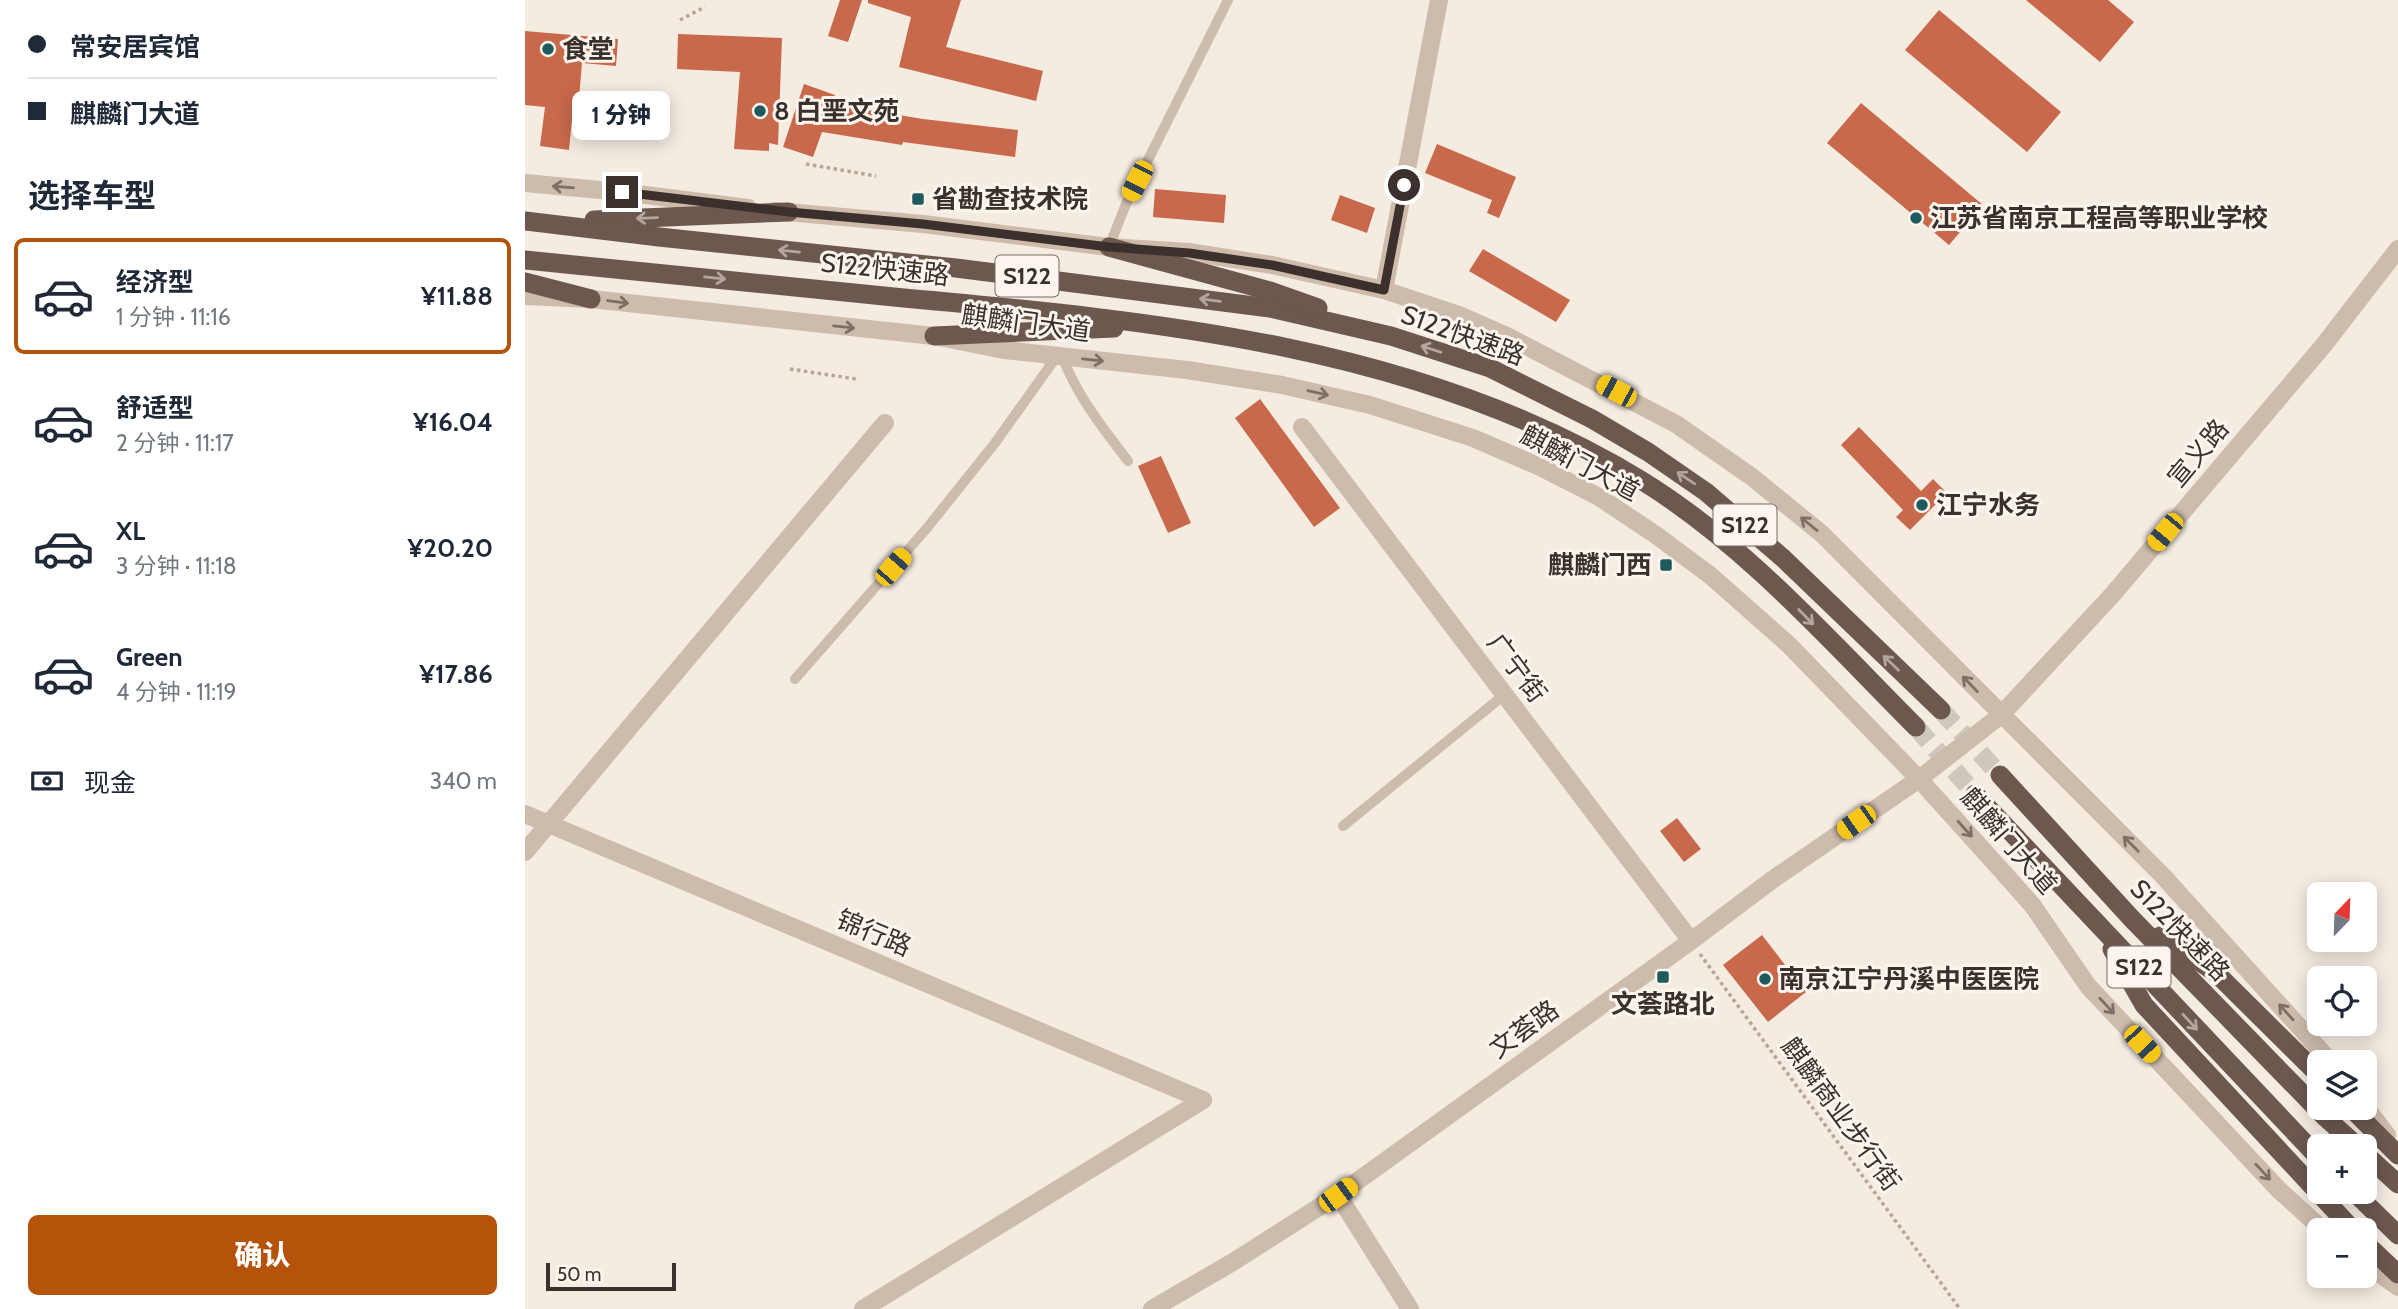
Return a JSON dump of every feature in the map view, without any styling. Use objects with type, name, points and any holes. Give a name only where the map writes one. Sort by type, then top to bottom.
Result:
[{"type":"highway","points":[[532,221],[789,212]]},
{"type":"highway","name":"S122快速路","points":[[532,221],[1135,289],[1269,308],[1391,336],[1490,368],[1592,419],[1648,452],[1706,492],[1784,559],[1941,710]]},
{"type":"highway","points":[[1109,247],[1270,290],[1391,336]]},
{"type":"highway","name":"S122快速路","points":[[525,260],[1057,312],[1168,326],[1285,347],[1382,371],[1455,393],[1510,413],[1599,458],[1645,483],[1690,514],[1772,582],[1916,727]]},
{"type":"highway","points":[[525,282],[591,299]]},
{"type":"highway","points":[[934,336],[1168,326]]},
{"type":"highway","name":"S122快速路","points":[[2000,775],[2132,919],[2344,1134]]},
{"type":"highway","name":"S122快速路","points":[[1975,794],[2307,1147]]},
{"type":"highway","points":[[2132,919],[2215,972],[2307,1063]]},
{"type":"highway","points":[[2096,921],[2144,1005],[2342,1218]]},
{"type":"highway","points":[[2363,1120],[2398,1155]]},
{"type":"highway","points":[[2377,1165],[2398,1184]]},
{"type":"highway","points":[[2366,1204],[2398,1235]]},
{"type":"highway","points":[[2377,1254],[2398,1274]]},
{"type":"street","points":[[1384,290],[1439,0]]},
{"type":"street","points":[[525,183],[923,224],[1109,247],[1189,253],[1272,265],[1384,290],[1459,315],[1507,336],[1676,424],[1752,477],[1822,534],[2163,876],[2320,1050]]},
{"type":"street","name":"宣义路","points":[[1919,779],[2001,715],[2113,594],[2323,346],[2398,249]]},
{"type":"street","name":"麒麟门大道","points":[[525,296],[591,299],[934,336],[1004,350],[1188,370],[1282,385],[1370,405],[1473,438],[1538,466],[1599,497],[1711,576],[1789,645],[1919,779],[2033,906],[2088,986],[2279,1190],[2310,1218]]},
{"type":"street","points":[[525,852],[885,423]]},
{"type":"street","name":"广宁街","points":[[1302,427],[1691,941]]},
{"type":"street","name":"文荟路","points":[[1152,1309],[1243,1256],[1338,1195],[1772,880],[1919,779]]},
{"type":"street","name":"锦行路","points":[[525,814],[1203,1100],[863,1309]]},
{"type":"street","points":[[2376,1120],[2398,1149]]},
{"type":"street","points":[[1338,1195],[1411,1309]]},
{"type":"street","points":[[2377,1272],[2398,1287]]},
{"type":"lane","points":[[1109,247],[1118,230],[1126,204],[1228,0]]},
{"type":"lane","points":[[795,679],[944,507],[1060,356],[1083,402],[1128,461]]},
{"type":"lane","points":[[1343,826],[1504,695]]},
{"type":"path","points":[[680,20],[705,7]]},
{"type":"path","points":[[806,164],[876,176]]},
{"type":"path","points":[[790,369],[856,379]]},
{"type":"path","name":"麒麟商业步行街","points":[[1691,941],[1960,1309]]},
{"type":"building","points":[[840,0],[862,0],[848,42],[828,36]]},
{"type":"building","points":[[868,0],[961,0],[946,47],[1043,71],[1036,101],[899,67],[911,17],[868,3]]},
{"type":"building","points":[[2026,0],[2108,0],[2134,22],[2100,62]]},
{"type":"building","points":[[1939,10],[2061,112],[2027,152],[1905,50]]},
{"type":"building","points":[[525,31],[618,39],[616,66],[582,63],[578,110],[573,109],[569,150],[540,146],[545,107],[525,105]]},
{"type":"building","points":[[678,34],[782,38],[778,145],[769,143],[769,151],[734,149],[740,72],[677,69]]},
{"type":"building","points":[[804,84],[835,95],[831,104],[923,119],[1018,130],[1015,157],[903,142],[902,145],[822,132],[813,157],[783,147]]},
{"type":"building","points":[[1861,103],[1983,205],[1949,245],[1827,143]]},
{"type":"building","points":[[1437,144],[1516,177],[1499,218],[1487,213],[1492,200],[1425,173]]},
{"type":"building","points":[[1155,189],[1226,195],[1224,223],[1153,217]]},
{"type":"building","points":[[1340,195],[1375,208],[1367,233],[1331,220]]},
{"type":"building","points":[[1483,249],[1570,300],[1556,322],[1469,271]]},
{"type":"building","points":[[1260,399],[1340,508],[1314,527],[1235,418]]},
{"type":"building","points":[[1859,427],[1921,491],[1933,479],[1947,493],[1910,530],[1896,517],[1903,510],[1841,445]]},
{"type":"building","points":[[1161,456],[1191,523],[1168,533],[1138,466]]},
{"type":"building","points":[[1677,818],[1701,849],[1684,862],[1660,831]]},
{"type":"building","name":"南京江宁丹溪中医医院","points":[[1762,935],[1806,992],[1768,1022],[1723,965]]},
{"type":"tunnel","points":[[1941,710],[2000,775]]},
{"type":"tunnel","points":[[1916,727],[1975,794]]},
{"type":"place","name":"食堂","points":[[548,49]]},
{"type":"place","name":"8 白垩文苑","points":[[760,111]]},
{"type":"place","name":"省勘查技术院","points":[[918,199]]},
{"type":"place","name":"江苏省南京工程高等职业学校","points":[[1916,218]]},
{"type":"place","name":"江宁水务","points":[[1922,505]]},
{"type":"place","name":"麒麟门西","points":[[1666,565]]},
{"type":"place","name":"文荟路北","points":[[1663,977]]},
{"type":"place","name":"南京江宁丹溪中医医院","points":[[1765,979]]},
{"type":"route","points":[[622,192],[1109,247],[1189,253],[1272,265],[1384,290],[1404,185]]}]
